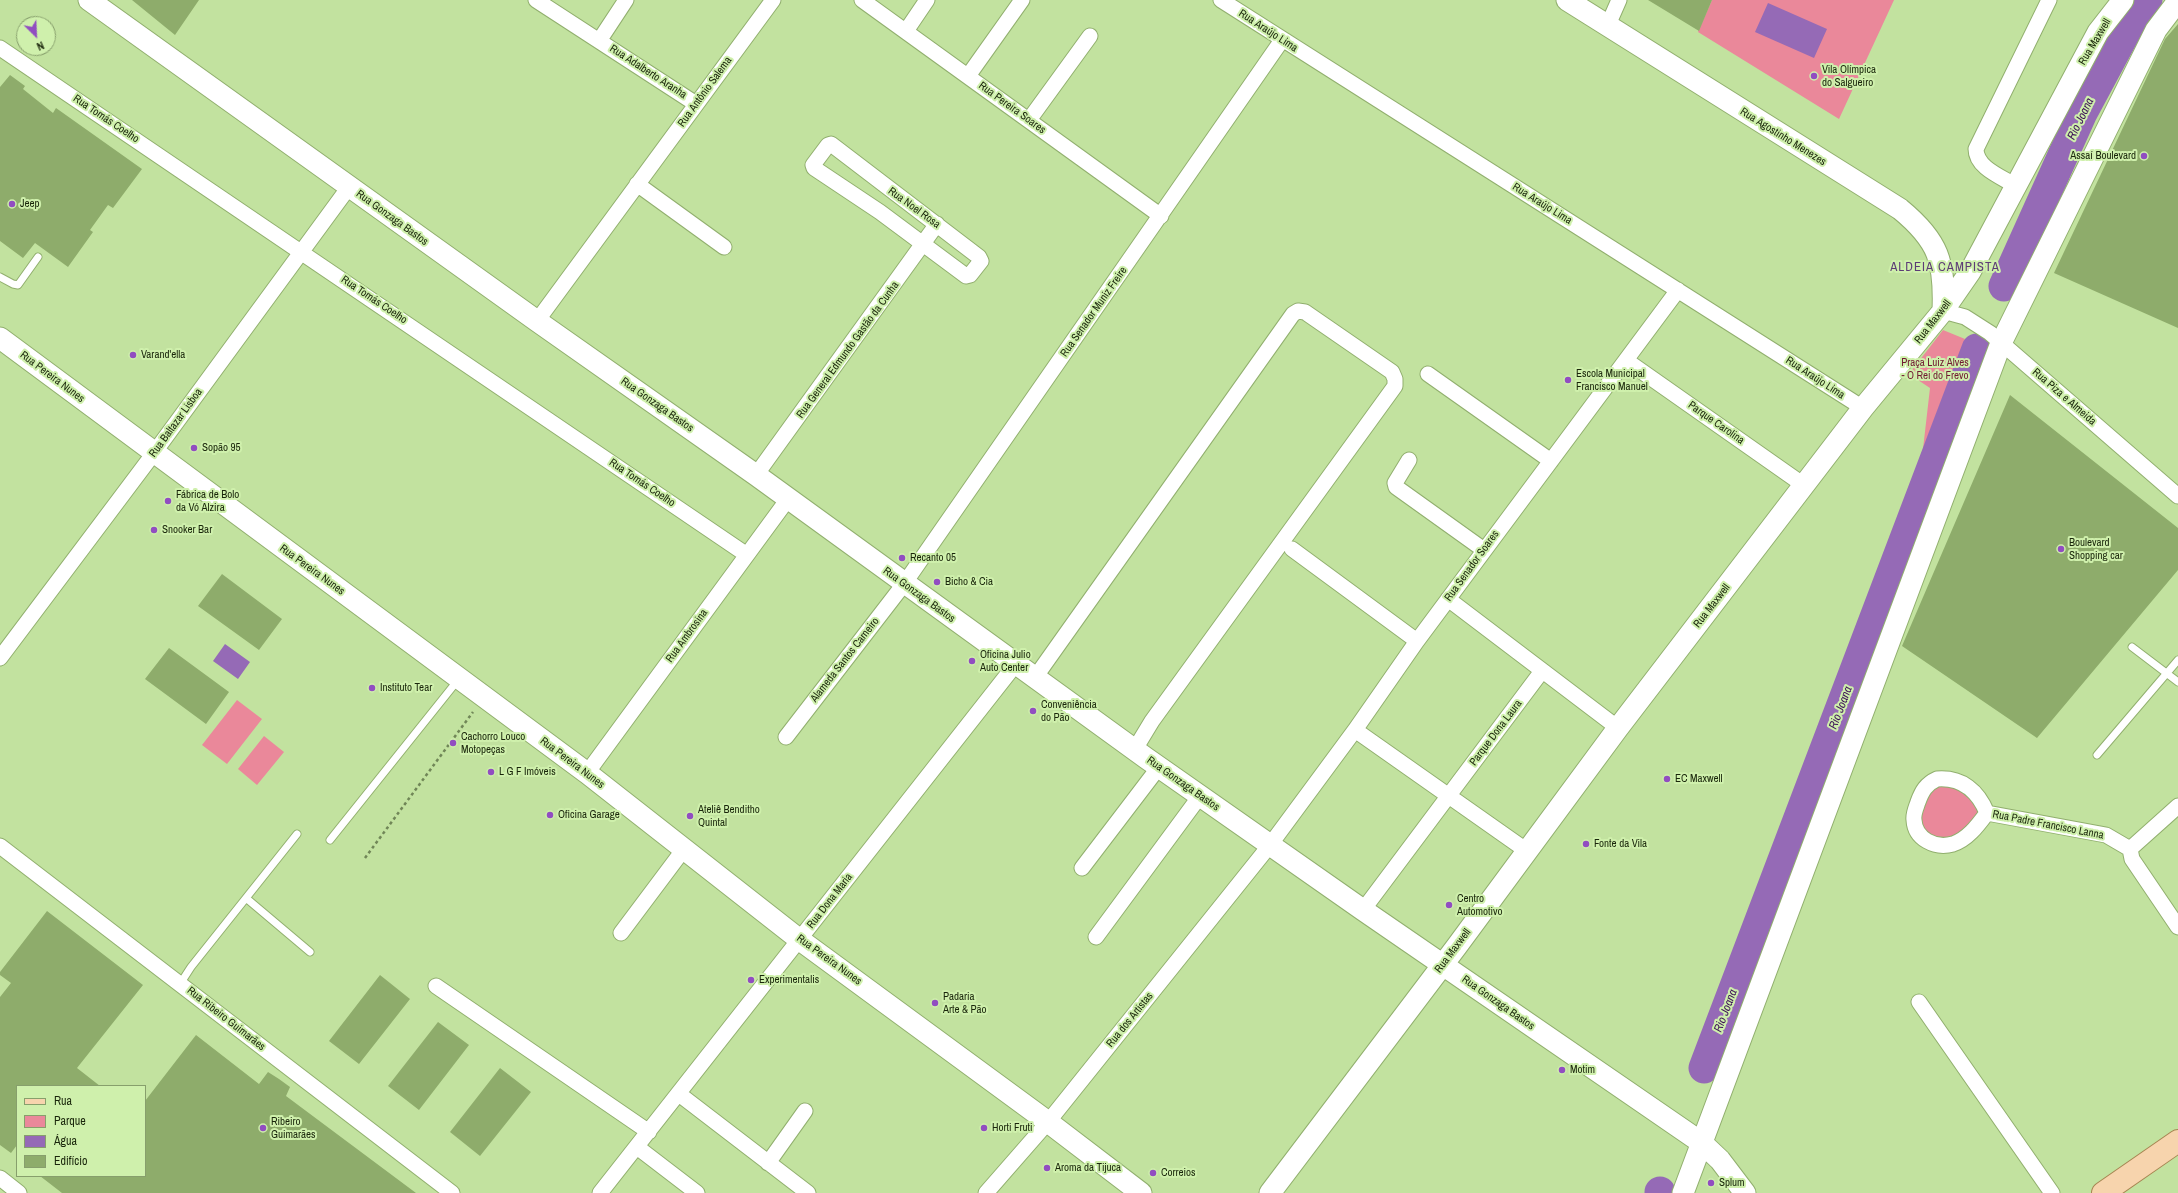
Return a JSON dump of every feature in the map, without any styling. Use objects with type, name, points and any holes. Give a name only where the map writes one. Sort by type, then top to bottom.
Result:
[{"type":"main road","name":"Rua Gonzaga Bastos","points":[[89,0],[537,321],[756,475],[1034,679],[1135,749],[1159,768],[1702,1143],[1720,1160],[1745,1193]]},
{"type":"main road","name":"Rua Agostinho Menezes","points":[[1567,0],[1764,126],[1900,209],[1918,224],[1930,239],[1938,255],[1944,281],[1943,311]]},
{"type":"main road","name":"Rua Maxwell","points":[[1270,1193],[1443,964],[1618,728],[1805,486],[1863,408],[1943,311],[1970,272],[2098,32],[2123,0]]},
{"type":"main road","points":[[1683,1193],[2001,343],[2156,30],[2178,1]]},
{"type":"main road","name":"Rua Pereira Nunes","points":[[0,338],[587,773],[800,940],[1048,1122],[1141,1193]]},
{"type":"main road","points":[[2103,1193],[2178,1141]]},
{"type":"street","name":"Rua Adalberto Aranha","points":[[536,0],[696,104]]},
{"type":"street","name":"Rua Adalberto Aranha","points":[[599,41],[626,0]]},
{"type":"street","name":"Rua Antônio Salema","points":[[537,321],[773,0]]},
{"type":"street","name":"Rua Pereira Soares","points":[[862,0],[1161,216]]},
{"type":"street","points":[[906,31],[927,0]]},
{"type":"street","points":[[968,76],[1022,0]]},
{"type":"street","name":"Rua Araújo Lima","points":[[1221,0],[1863,408]]},
{"type":"street","points":[[1608,25],[1619,0]]},
{"type":"street","points":[[2016,186],[1980,164],[1976,156],[1976,149],[2049,0]]},
{"type":"street","points":[[1029,120],[1090,36]]},
{"type":"street","name":"Rua Senador Muniz Freire","points":[[904,584],[1282,40]]},
{"type":"street","name":"Rua Tomás Coelho","points":[[0,48],[303,252],[747,555]]},
{"type":"street","name":"Rua Noel Rosa","points":[[831,144],[937,224],[979,257],[981,261],[970,275],[966,276],[924,244],[814,168],[813,165],[828,145],[831,144]]},
{"type":"street","points":[[637,184],[724,247]]},
{"type":"street","name":"Rua Baltazar Lisboa","points":[[0,658],[303,252],[349,187]]},
{"type":"street","name":"Rua General Edmundo Gastão da Cunha","points":[[756,475],[937,224]]},
{"type":"street","name":"Rua Senador Soares","points":[[1270,845],[1355,730],[1417,641],[1627,361],[1678,290]]},
{"type":"street","points":[[1034,679],[1293,314],[1298,311],[1305,312],[1392,372],[1395,379],[1395,386],[1157,714],[1135,749]]},
{"type":"street","name":"Rua Piza e Almeida","points":[[1943,311],[1965,317],[2001,343],[2178,496]]},
{"type":"street","name":"Parque Carolina","points":[[1627,361],[1805,486]]},
{"type":"street","points":[[1428,374],[1551,461]]},
{"type":"street","points":[[1409,460],[1395,485],[1484,550]]},
{"type":"street","name":"Rua Ambrosina","points":[[587,773],[788,499]]},
{"type":"street","points":[[1292,549],[1417,641]]},
{"type":"street","name":"Alameda Santos Carneiro","points":[[786,737],[904,584]]},
{"type":"street","points":[[1448,599],[1618,728]]},
{"type":"street","name":"Rua Dona Maria","points":[[600,1193],[1015,665]]},
{"type":"street","name":"Parque Dona Laura","points":[[1363,910],[1542,671]]},
{"type":"street","points":[[1355,730],[1527,851]]},
{"type":"street","points":[[1082,868],[1159,768]]},
{"type":"street","name":"Rua Padre Francisco Lanna","points":[[1937,779],[1954,780],[1966,785],[1982,801],[1987,813],[1974,830],[1965,838],[1953,844],[1942,845],[1931,843],[1922,838],[1913,819],[1922,791],[1928,783],[1937,779]]},
{"type":"street","points":[[1096,937],[1200,796]]},
{"type":"street","points":[[2178,806],[2130,849],[2132,859],[2178,927]]},
{"type":"street","name":"Rua Padre Francisco Lanna","points":[[1987,813],[2106,835],[2130,849]]},
{"type":"street","name":"Rua dos Artistas","points":[[986,1193],[1048,1122],[1270,845]]},
{"type":"street","name":"Rua Ribeiro Guimarães","points":[[0,846],[452,1193]]},
{"type":"street","points":[[621,933],[684,849]]},
{"type":"street","points":[[436,986],[649,1132]]},
{"type":"street","points":[[1919,1002],[2052,1193]]},
{"type":"street","points":[[679,1094],[808,1193]]},
{"type":"street","points":[[768,1162],[805,1111]]},
{"type":"street","points":[[637,1147],[697,1193]]},
{"type":"street","points":[[0,1178],[19,1193]]},
{"type":"lane","points":[[0,277],[18,285],[38,257]]},
{"type":"lane","points":[[2132,647],[2178,682]]},
{"type":"lane","points":[[2097,755],[2178,660]]},
{"type":"lane","points":[[330,840],[459,678]]},
{"type":"lane","points":[[180,984],[191,967],[297,834]]},
{"type":"lane","points":[[246,898],[310,952]]},
{"type":"path","points":[[365,858],[485,697]]},
{"type":"green space","name":"Vila Olímpica do Salgueiro","points":[[1712,0],[1894,0],[1839,119],[1698,32]]},
{"type":"green space","name":"Praça Luiz Alves - O Rei do Frevo","points":[[1943,330],[1965,339],[1923,449],[1930,388],[1909,374]]},
{"type":"green space","points":[[237,700],[262,719],[227,764],[202,745]]},
{"type":"green space","points":[[264,736],[284,752],[257,785],[238,769]]},
{"type":"green space","points":[[1940,783],[1967,793],[1981,814],[1959,835],[1945,842],[1936,842],[1929,837],[1924,830],[1921,821],[1920,810],[1922,800],[1928,790]]},
{"type":"water","points":[[1768,3],[1827,29],[1814,58],[1755,32]]},
{"type":"water","points":[[225,644],[250,662],[238,679],[213,661]]},
{"type":"building","points":[[132,0],[199,0],[175,35]]},
{"type":"building","points":[[1648,0],[1712,0],[1699,31]]},
{"type":"building","name":"Assaí Boulevard","points":[[2178,24],[2178,328],[2054,273],[2165,39]]},
{"type":"building","points":[[10,75],[25,86],[23,89],[53,113],[56,108],[142,169],[113,208],[108,205],[90,230],[93,232],[68,267],[35,243],[23,258],[0,241],[0,87]]},
{"type":"building","name":"Boulevard Shopping car","points":[[2010,395],[2178,528],[2178,570],[2037,738],[1902,646]]},
{"type":"building","points":[[222,574],[282,619],[259,650],[198,606]]},
{"type":"building","points":[[169,648],[229,692],[206,724],[145,679]]},
{"type":"building","points":[[47,911],[143,985],[77,1068],[99,1085],[16,1085],[16,1146],[11,1153],[0,1145],[0,997],[11,983],[0,975],[0,972]]},
{"type":"building","points":[[380,975],[410,999],[359,1064],[329,1041]]},
{"type":"building","points":[[438,1022],[469,1045],[419,1110],[388,1086]]},
{"type":"building","points":[[196,1035],[259,1084],[268,1072],[279,1079],[290,1087],[286,1096],[416,1193],[62,1193],[41,1177],[146,1177],[146,1100]]},
{"type":"building","points":[[500,1068],[531,1092],[480,1156],[450,1132]]},
{"type":"waterway","name":"Rio Joana","points":[[2004,286],[2082,113],[2133,18],[2147,0]]},
{"type":"waterway","name":"Rio Joana","points":[[1704,1068],[1977,349]]},
{"type":"place","name":"Vila Olímpica do Salgueiro","points":[[1814,76]]},
{"type":"place","name":"Assaí Boulevard","points":[[2144,156]]},
{"type":"place","name":"Jeep","points":[[12,204]]},
{"type":"place","name":"Varand'ella","points":[[133,355]]},
{"type":"place","name":"Escola Municipal Francisco Manuel","points":[[1568,380]]},
{"type":"place","name":"Sopão 95","points":[[194,448]]},
{"type":"place","name":"Fábrica de Bolo da Vó Alzira","points":[[168,501]]},
{"type":"place","name":"Snooker Bar","points":[[154,530]]},
{"type":"place","name":"Boulevard Shopping car","points":[[2061,549]]},
{"type":"place","name":"Recanto 05","points":[[902,558]]},
{"type":"place","name":"Bicho & Cia","points":[[937,582]]},
{"type":"place","name":"Oficina Julio Auto Center","points":[[972,661]]},
{"type":"place","name":"Instituto Tear","points":[[372,688]]},
{"type":"place","name":"Conveniência do Pão","points":[[1033,711]]},
{"type":"place","name":"Cachorro Louco Motopeças","points":[[453,743]]},
{"type":"place","name":"L G F Imóveis","points":[[491,772]]},
{"type":"place","name":"EC Maxwell","points":[[1667,779]]},
{"type":"place","name":"Oficina Garage","points":[[550,815]]},
{"type":"place","name":"Ateliê Benditho Quintal","points":[[690,816]]},
{"type":"place","name":"Fonte da Vila","points":[[1586,844]]},
{"type":"place","name":"Centro Automotivo","points":[[1449,905]]},
{"type":"place","name":"Experimentalis","points":[[751,980]]},
{"type":"place","name":"Padaria Arte & Pão","points":[[935,1003]]},
{"type":"place","name":"Motim","points":[[1562,1070]]},
{"type":"place","name":"Ribeiro Guimarães","points":[[263,1128]]},
{"type":"place","name":"Horti Fruti","points":[[984,1128]]},
{"type":"place","name":"Aroma da Tijuca","points":[[1047,1168]]},
{"type":"place","name":"Correios","points":[[1153,1173]]},
{"type":"place","name":"Splum","points":[[1711,1183]]},
{"type":"district","name":"ALDEIA CAMPISTA","points":[[1945,268]]}]
